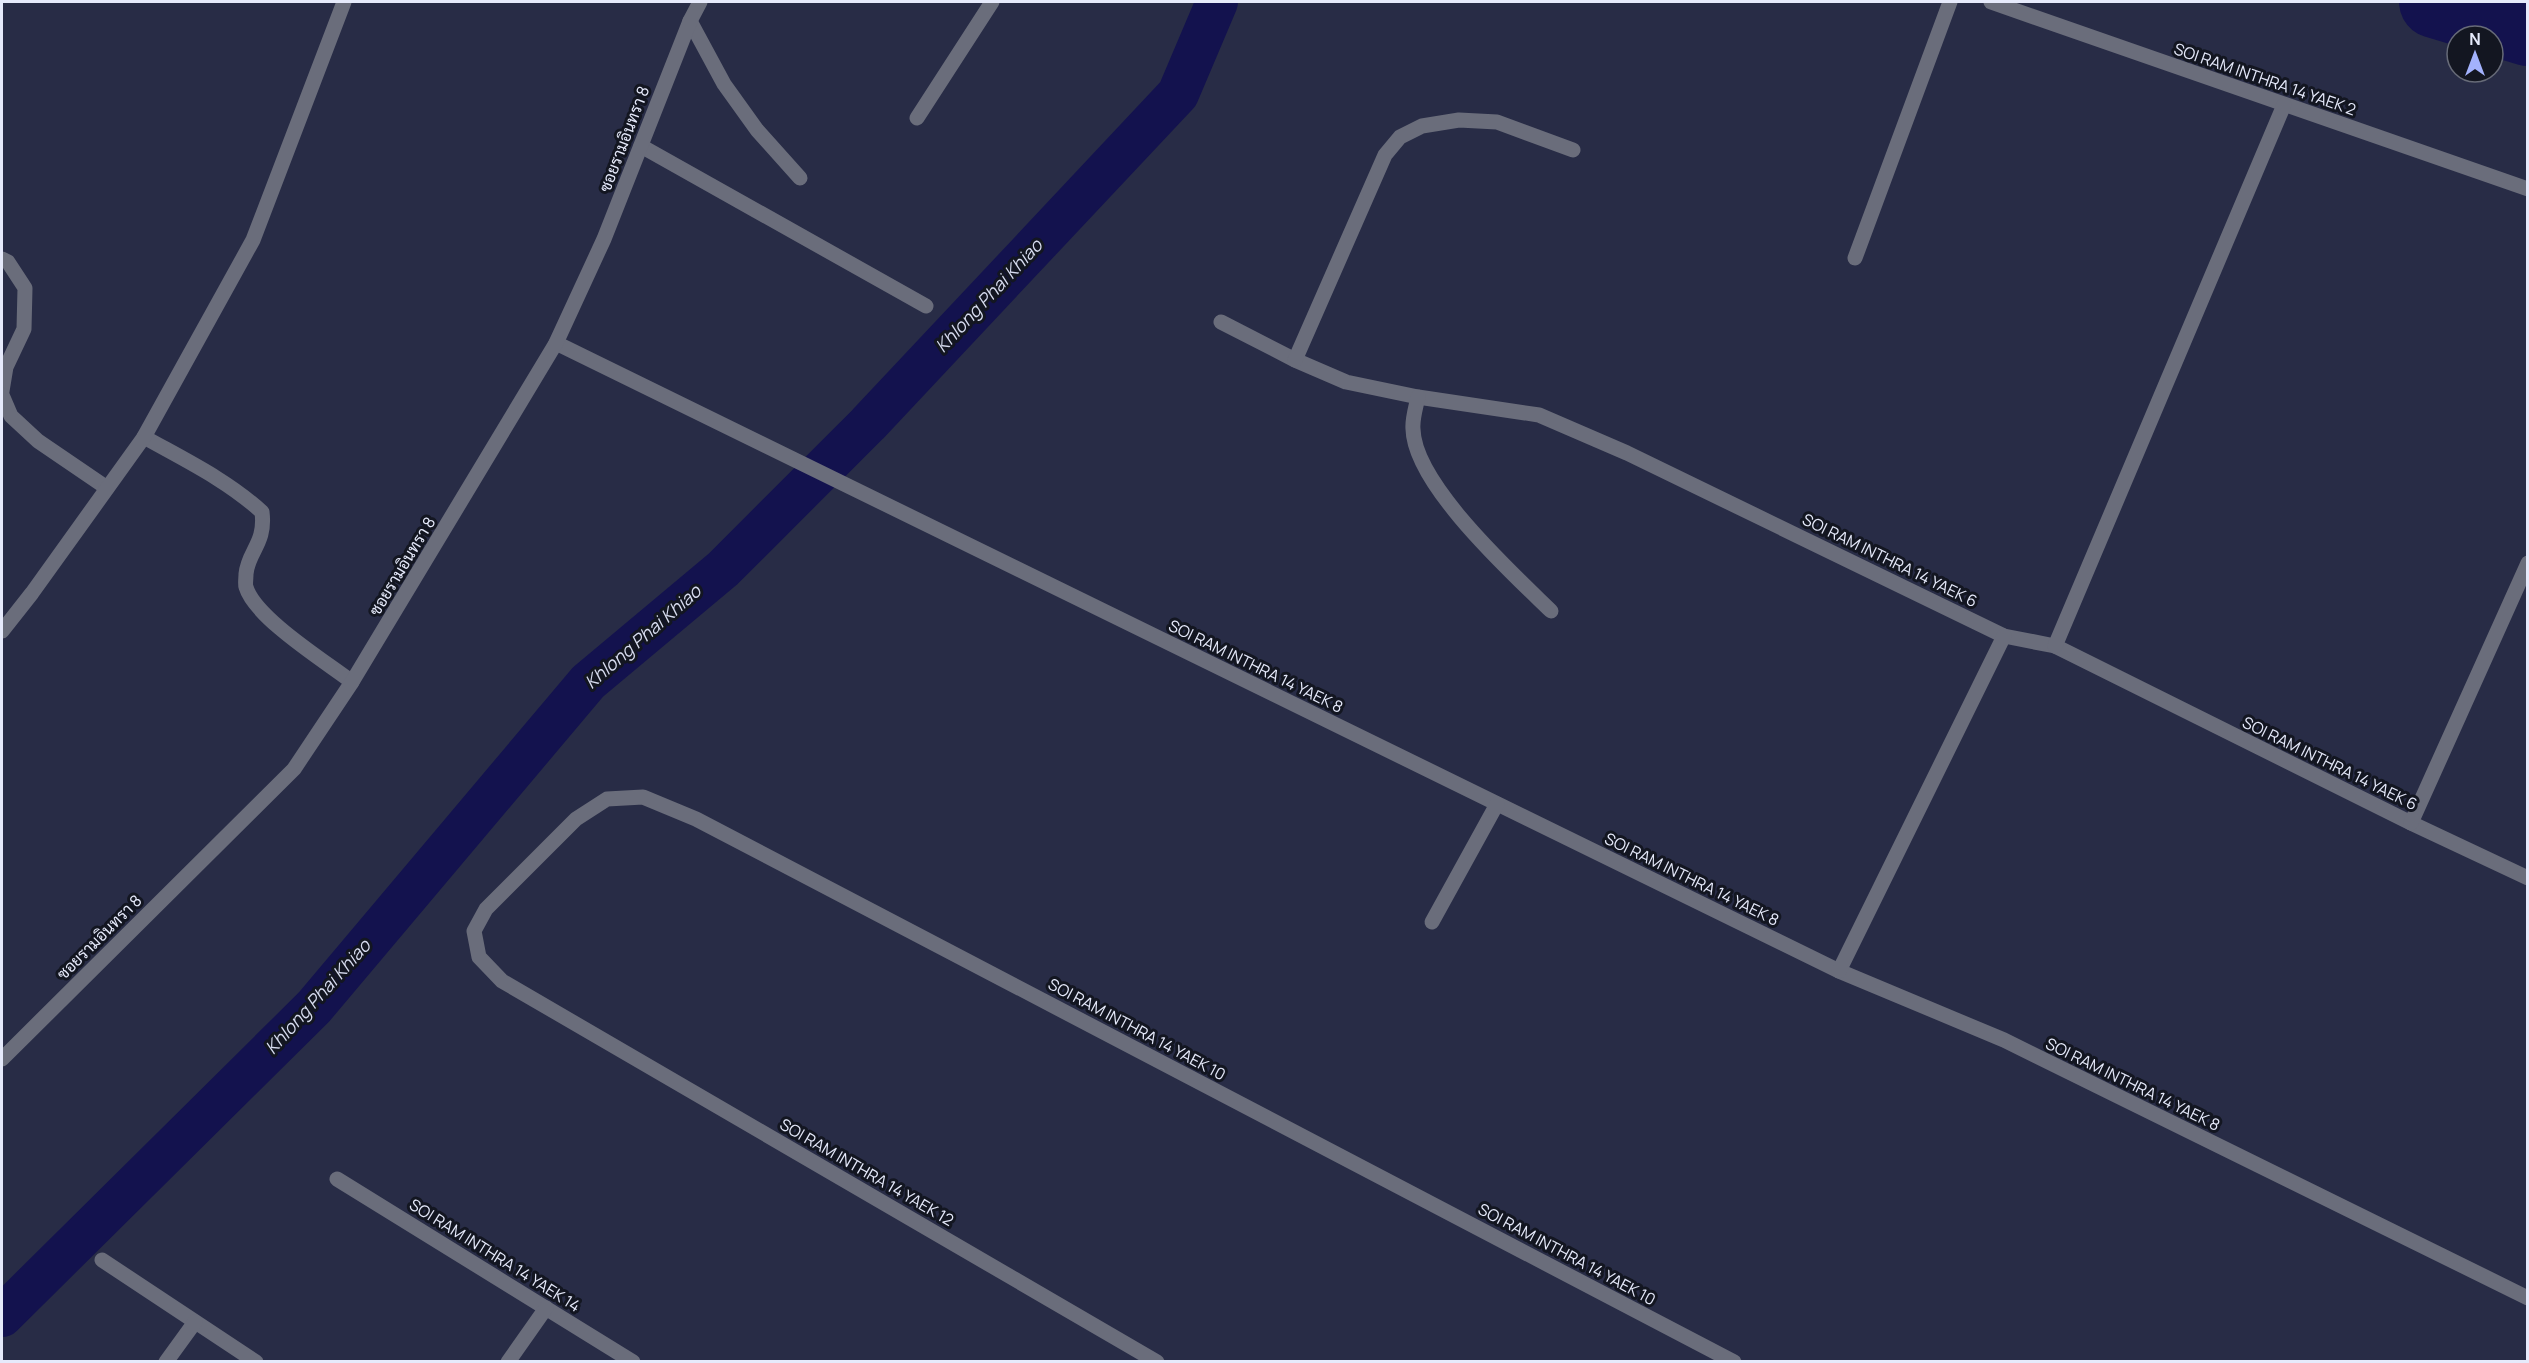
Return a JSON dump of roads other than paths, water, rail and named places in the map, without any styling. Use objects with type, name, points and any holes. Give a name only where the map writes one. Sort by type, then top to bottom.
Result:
[{"type":"street","points":[[2,631],[144,437],[253,240],[344,2]]},
{"type":"street","name":"ซอยรามอินทรา 8","points":[[2,1059],[294,769],[352,682],[556,343],[604,239],[690,21],[700,2]]},
{"type":"street","points":[[917,118],[992,2]]},
{"type":"street","points":[[1854,258],[1950,2]]},
{"type":"street","name":"SOI RAM INTHRA 14 YAEK 2","points":[[1990,2],[2528,189]]},
{"type":"street","points":[[690,21],[724,84],[757,130],[800,178]]},
{"type":"street","points":[[2055,646],[2284,105]]},
{"type":"street","points":[[1295,360],[1385,155],[1400,137],[1422,126],[1460,120],[1497,122],[1573,150]]},
{"type":"street","points":[[640,146],[926,306]]},
{"type":"street","points":[[2,259],[8,262],[26,288],[24,329],[6,367],[2,393],[11,416],[38,441],[107,488]]},
{"type":"street","name":"SOI RAM INTHRA 14 YAEK 6","points":[[1221,322],[1295,360],[1346,382],[1418,397],[1539,415],[1627,453],[2004,636],[2055,646],[2411,823],[2528,878]]},
{"type":"street","name":"SOI RAM INTHRA 14 YAEK 8","points":[[556,343],[1839,971],[2004,1040],[2528,1298]]},
{"type":"street","points":[[1418,397],[1413,429],[1420,459],[1430,478],[1483,544],[1551,611]]},
{"type":"street","points":[[144,437],[215,476],[243,495],[262,513],[264,528],[246,570],[246,587],[256,605],[277,626],[352,682]]},
{"type":"street","points":[[2411,823],[2528,563]]},
{"type":"street","points":[[1839,971],[2004,636]]},
{"type":"street","name":"SOI RAM INTHRA 14 YAEK 10","points":[[558,1014],[502,981],[479,957],[474,931],[486,909],[576,819],[607,799],[643,797],[696,819],[1734,1362]]},
{"type":"street","points":[[1432,922],[1497,804]]},
{"type":"street","name":"SOI RAM INTHRA 14 YAEK 12","points":[[558,1014],[1157,1362]]},
{"type":"street","name":"SOI RAM INTHRA 14 YAEK 14","points":[[338,1179],[633,1362]]},
{"type":"street","points":[[102,1260],[256,1362]]},
{"type":"street","points":[[508,1362],[546,1308]]},
{"type":"street","points":[[166,1362],[195,1322]]},
{"type":"waterway","name":"Khlong Phai Khiao","points":[[2,1316],[314,1007],[588,682],[723,569],[868,424],[1178,94],[1217,2]]},
{"type":"waterway","points":[[2435,2],[2528,30]]}]
